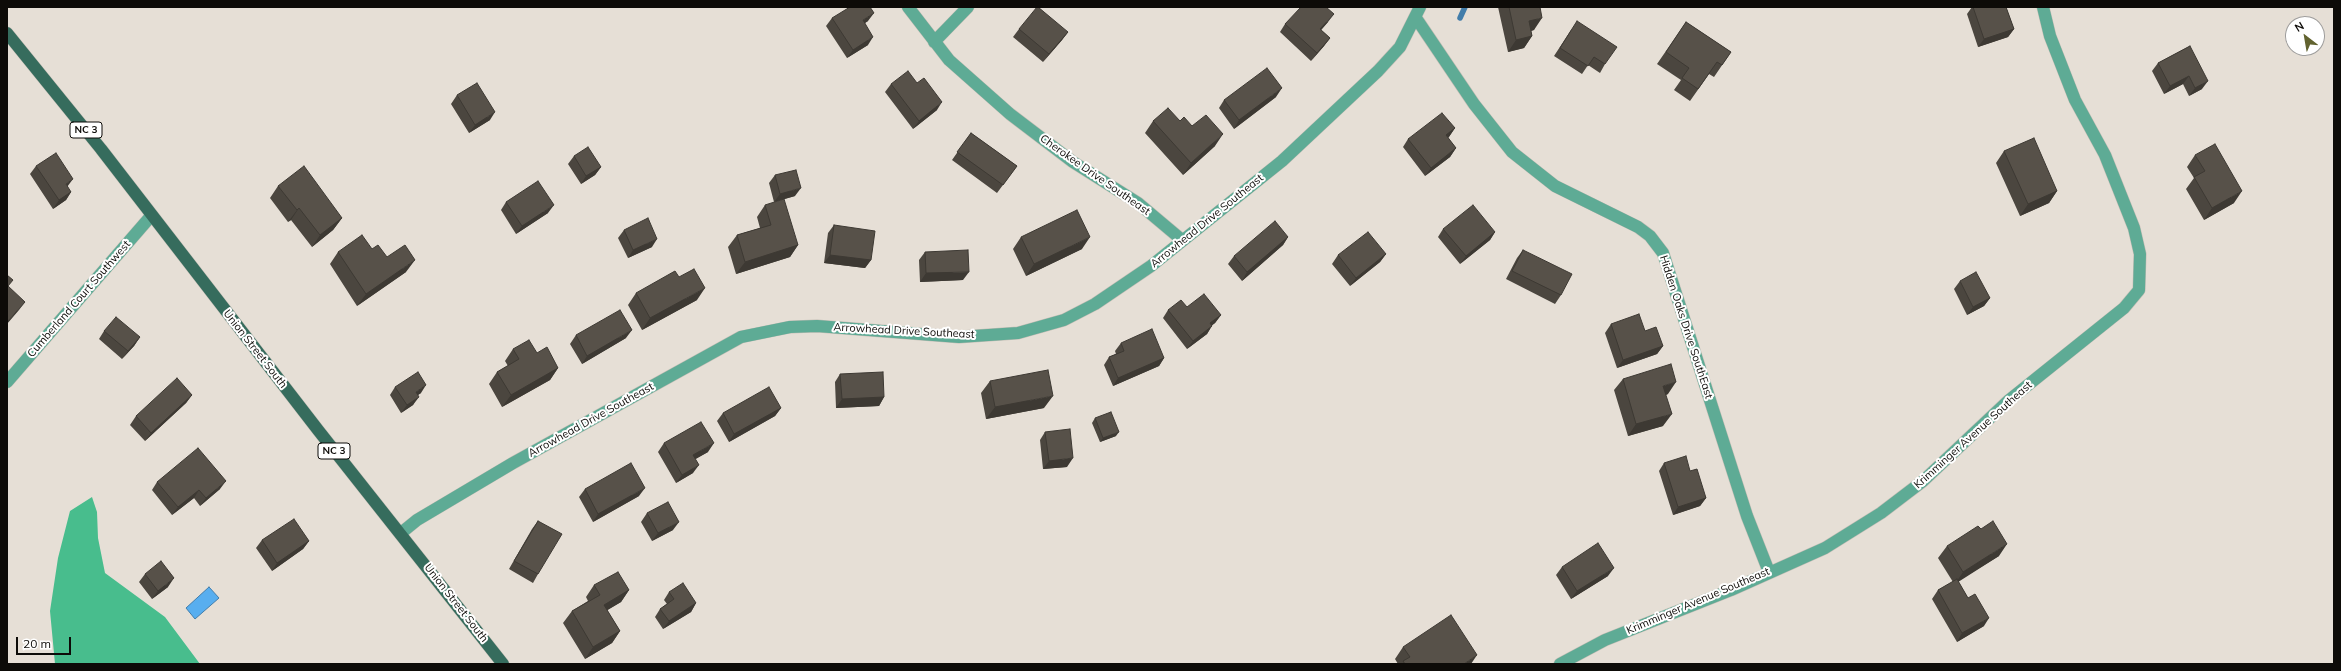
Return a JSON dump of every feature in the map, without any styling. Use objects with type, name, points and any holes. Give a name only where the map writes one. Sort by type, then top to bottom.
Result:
[{"type":"main road","name":"Union Street South","points":[[7,33],[101,149],[151,216],[503,664]]},
{"type":"street","name":"Cherokee Drive Southeast","points":[[908,7],[948,60],[1010,114],[1074,162],[1138,203],[1182,240]]},
{"type":"street","points":[[934,42],[968,7]]},
{"type":"street","name":"Krimminger Avenue Southeast","points":[[1560,664],[1605,640],[1731,590],[1825,548],[1881,513],[1911,491],[2008,401],[2124,308],[2139,290],[2141,276],[2140,254],[2134,228],[2105,155],[2075,100],[2050,36],[2043,7]]},
{"type":"street","name":"Hidden Oaks Drive SouthEast","points":[[1418,13],[1474,104],[1512,152],[1555,186],[1638,227],[1650,236],[1663,253],[1747,516],[1769,572]]},
{"type":"street","name":"Arrowhead Drive Southeast","points":[[401,533],[417,520],[513,463],[741,337],[790,327],[818,326],[959,337],[1018,333],[1064,320],[1095,304],[1151,266],[1282,161],[1378,71],[1400,47],[1418,13]]},
{"type":"street","name":"Cumberland Court Southwest","points":[[7,382],[151,216]]},
{"type":"green space","points":[[92,497],[97,512],[98,538],[105,573],[165,617],[200,664],[55,664],[50,611],[58,558],[70,511]]},
{"type":"water","points":[[209,587],[219,598],[195,619],[186,608]]},
{"type":"building","points":[[850,7],[870,7],[874,13],[863,20],[873,37],[853,50],[832,18]]},
{"type":"building","points":[[1037,7],[1068,32],[1049,54],[1019,29]]},
{"type":"building","points":[[1301,7],[1326,7],[1334,14],[1320,29],[1330,38],[1317,53],[1285,24]]},
{"type":"building","points":[[1509,7],[1540,7],[1542,18],[1529,21],[1532,36],[1516,40]]},
{"type":"building","points":[[1973,7],[2006,7],[2014,29],[1984,39]]},
{"type":"building","points":[[1577,21],[1617,47],[1605,64],[1594,57],[1588,66],[1560,48]]},
{"type":"building","points":[[1686,22],[1731,52],[1722,65],[1717,62],[1698,89],[1682,78],[1689,68],[1666,52]]},
{"type":"building","points":[[2190,46],[2208,81],[2195,88],[2189,76],[2170,86],[2158,63]]},
{"type":"building","points":[[1267,68],[1282,88],[1239,120],[1224,100]]},
{"type":"building","points":[[908,71],[917,83],[924,78],[942,102],[919,121],[891,84]]},
{"type":"building","points":[[477,83],[495,112],[475,125],[457,95]]},
{"type":"building","points":[[1168,108],[1180,121],[1184,117],[1192,126],[1206,115],[1223,134],[1191,163],[1153,121]]},
{"type":"building","points":[[1442,113],[1455,128],[1446,135],[1456,148],[1431,168],[1408,139]]},
{"type":"building","points":[[971,133],[1017,166],[1003,185],[957,152]]},
{"type":"building","points":[[2034,138],[2057,191],[2028,204],[2004,151]]},
{"type":"building","points":[[2215,144],[2242,191],[2212,208],[2194,177],[2205,171],[2195,155]]},
{"type":"building","points":[[588,147],[601,167],[586,176],[574,156]]},
{"type":"building","points":[[56,153],[73,179],[66,184],[71,192],[59,200],[36,166]]},
{"type":"building","points":[[304,166],[342,218],[320,235],[299,208],[297,210],[278,186]]},
{"type":"building","points":[[796,170],[801,188],[780,194],[775,175]]},
{"type":"building","points":[[538,181],[554,205],[522,226],[506,202]]},
{"type":"building","points":[[784,199],[798,245],[745,262],[737,235],[771,225],[765,205]]},
{"type":"building","points":[[1473,205],[1495,232],[1466,256],[1443,229]]},
{"type":"building","points":[[1077,210],[1090,237],[1034,264],[1021,237]]},
{"type":"building","points":[[648,218],[657,239],[633,250],[624,230]]},
{"type":"building","points":[[1275,221],[1288,237],[1247,272],[1234,256]]},
{"type":"building","points":[[834,225],[875,231],[871,260],[830,255]]},
{"type":"building","points":[[1368,232],[1386,254],[1356,278],[1338,255]]},
{"type":"building","points":[[362,235],[372,249],[378,245],[387,257],[405,245],[415,260],[366,294],[338,252]]},
{"type":"building","points":[[968,250],[969,272],[926,273],[925,252]]},
{"type":"building","points":[[1523,250],[1572,274],[1561,295],[1512,271]]},
{"type":"building","points":[[694,269],[705,288],[650,318],[636,293],[675,271],[679,277]]},
{"type":"building","points":[[1976,272],[1990,298],[1973,307],[1960,281]]},
{"type":"building","points":[[7,275],[13,280],[8,286],[25,302],[7,322]]},
{"type":"building","points":[[1204,294],[1221,315],[1210,323],[1212,326],[1193,341],[1168,310],[1181,300],[1187,307]]},
{"type":"building","points":[[620,310],[632,330],[587,356],[576,335]]},
{"type":"building","points":[[1639,314],[1645,331],[1656,327],[1663,346],[1623,360],[1611,324]]},
{"type":"building","points":[[116,317],[140,337],[128,351],[104,331]]},
{"type":"building","points":[[1152,329],[1164,358],[1118,378],[1109,357],[1124,351],[1121,343]]},
{"type":"building","points":[[529,340],[537,353],[547,347],[558,368],[511,395],[497,372],[519,359],[513,349]]},
{"type":"building","points":[[1671,364],[1676,382],[1663,386],[1672,414],[1636,424],[1623,379]]},
{"type":"building","points":[[1048,370],[1053,396],[995,407],[990,381]]},
{"type":"building","points":[[418,372],[426,385],[416,392],[419,397],[407,405],[395,387]]},
{"type":"building","points":[[883,372],[884,397],[842,399],[840,374]]},
{"type":"building","points":[[177,378],[192,395],[151,433],[136,416]]},
{"type":"building","points":[[769,387],[781,408],[734,434],[723,413]]},
{"type":"building","points":[[1111,412],[1119,432],[1103,438],[1095,418]]},
{"type":"building","points":[[701,422],[714,443],[693,455],[699,465],[682,475],[664,443]]},
{"type":"building","points":[[1070,429],[1073,458],[1049,461],[1045,432]]},
{"type":"building","points":[[198,448],[226,481],[206,498],[199,490],[178,507],[157,482]]},
{"type":"building","points":[[1686,456],[1690,471],[1697,469],[1706,498],[1678,507],[1664,463]]},
{"type":"building","points":[[631,463],[645,488],[598,514],[585,489]]},
{"type":"building","points":[[668,502],[679,522],[658,533],[647,513]]},
{"type":"building","points":[[294,519],[309,541],[277,563],[262,540]]},
{"type":"building","points":[[538,521],[562,534],[538,574],[514,561]]},
{"type":"building","points":[[1993,521],[2007,544],[1963,572],[1947,546],[1978,526],[1981,529]]},
{"type":"building","points":[[1598,543],[1614,568],[1577,591],[1562,567]]},
{"type":"building","points":[[161,561],[174,578],[158,591],[145,574]]},
{"type":"building","points":[[618,572],[629,590],[604,605],[620,631],[593,647],[572,611],[600,595],[594,585]]},
{"type":"building","points":[[1957,579],[1968,598],[1975,594],[1989,618],[1962,633],[1938,590]]},
{"type":"building","points":[[683,583],[696,603],[669,621],[660,609],[674,599],[669,592]]},
{"type":"building","points":[[1451,615],[1477,655],[1464,664],[1405,664],[1403,661],[1410,657],[1403,647]]},
{"type":"waterway","points":[[1460,18],[1465,7]]}]
